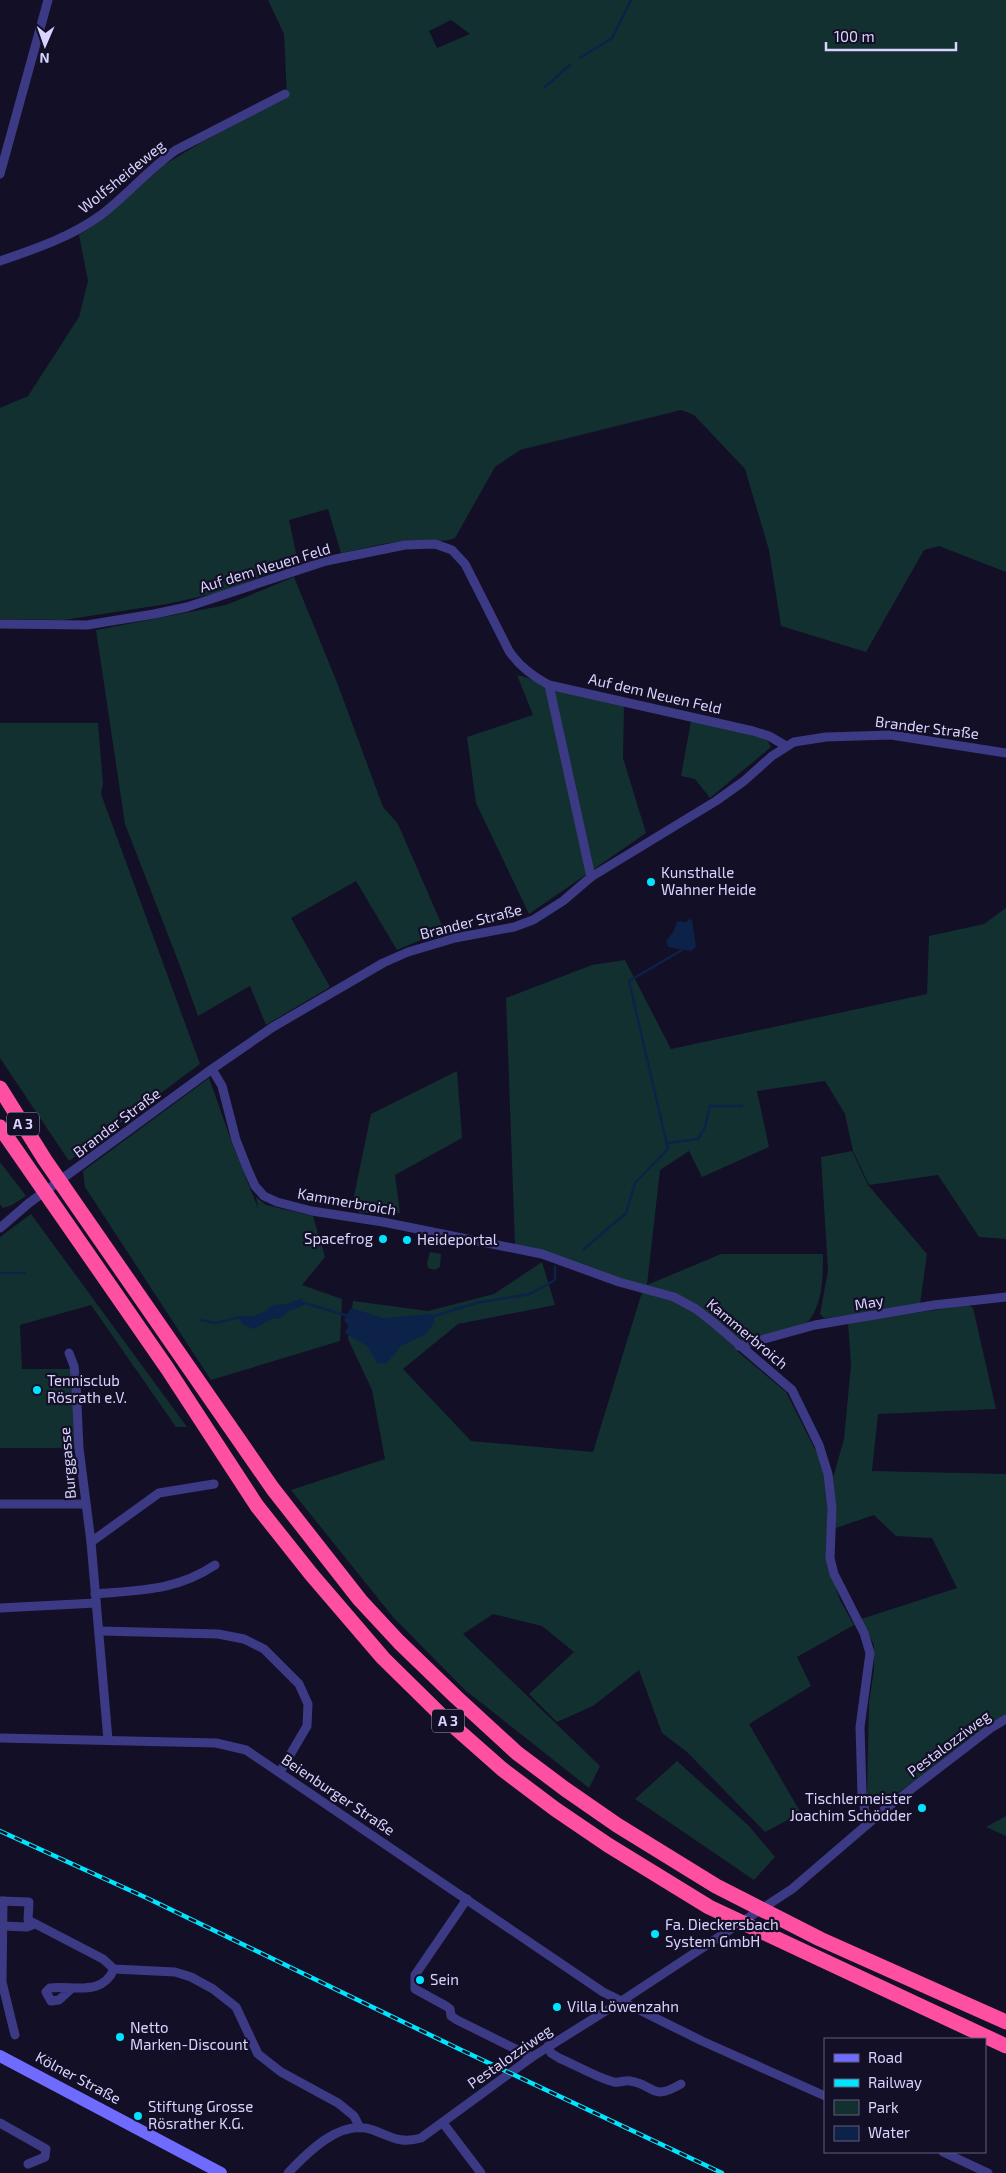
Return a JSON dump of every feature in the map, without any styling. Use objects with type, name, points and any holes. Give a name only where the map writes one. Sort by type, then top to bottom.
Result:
[{"type":"highway","name":"A 3","points":[[0,1088],[45,1160],[273,1489],[329,1562],[360,1600],[399,1642],[517,1753],[617,1825],[716,1886],[820,1939],[1006,2022]]},
{"type":"highway","name":"A 3","points":[[0,1127],[167,1368],[257,1506],[311,1574],[384,1658],[442,1716],[502,1769],[608,1846],[709,1907],[1006,2046]]},
{"type":"main road","name":"Kölner Straße","points":[[0,2056],[221,2173]]},
{"type":"street","points":[[0,174],[48,0]]},
{"type":"street","name":"Wolfsheideweg","points":[[0,261],[49,244],[77,230],[100,216],[176,150],[285,94]]},
{"type":"street","name":"Auf dem Neuen Feld","points":[[0,624],[87,625],[154,614],[203,602],[326,561],[405,545],[435,544],[452,550],[459,555],[514,659],[534,677],[549,685],[753,730],[769,736],[786,746]]},
{"type":"street","points":[[549,685],[591,877]]},
{"type":"street","name":"Brander Straße","points":[[0,1228],[29,1203],[212,1069],[280,1023],[383,963],[435,944],[496,931],[533,920],[563,901],[591,877],[716,801],[786,746],[794,742],[826,737],[891,735],[1006,753]]},
{"type":"street","name":"Kammerbroich","points":[[212,1069],[222,1086],[236,1140],[247,1168],[255,1186],[264,1196],[277,1202],[312,1211],[384,1222],[542,1254],[619,1282],[674,1297],[696,1309],[792,1390],[819,1445],[828,1474],[832,1508],[830,1558],[832,1566],[837,1582],[864,1633],[870,1654],[860,1727],[862,1793],[870,1822]]},
{"type":"street","name":"May","points":[[739,1346],[815,1325],[934,1305],[1006,1297]]},
{"type":"street","name":"Burggasse","points":[[69,1352],[74,1366],[79,1448],[100,1630],[108,1740]]},
{"type":"street","points":[[91,1542],[159,1494],[214,1484]]},
{"type":"street","points":[[0,1504],[85,1504]]},
{"type":"street","points":[[0,1608],[96,1598],[184,1583],[215,1566]]},
{"type":"street","points":[[100,1630],[224,1635],[244,1639],[264,1649],[299,1684],[308,1704],[307,1726],[280,1772]]},
{"type":"street","name":"Pestalozziweg","points":[[288,2173],[328,2139],[344,2130],[371,2129],[398,2140],[409,2142],[421,2138],[548,2046],[620,2002],[792,1889],[870,1822],[991,1728],[1006,1719]]},
{"type":"street","name":"Beienburger Straße","points":[[0,1738],[226,1744],[246,1750],[620,2002],[824,2096]]},
{"type":"street","points":[[467,1899],[415,1975],[415,1989],[446,2006],[450,2009],[451,2016],[457,2020],[529,2059]]},
{"type":"street","points":[[15,2035],[2,1982],[2,1901],[29,1902],[28,1920],[103,1959],[114,1969],[175,1972],[191,1977],[213,1989],[236,2007],[258,2054],[281,2072],[338,2104],[354,2116],[360,2128]]},
{"type":"street","points":[[2,1926],[27,1928],[34,1924]]},
{"type":"street","points":[[71,1989],[101,1985],[111,1976],[114,1969]]},
{"type":"street","points":[[548,2046],[551,2053],[559,2058],[614,2082],[630,2081],[661,2093],[681,2084]]},
{"type":"street","points":[[0,2122],[46,2149],[45,2157],[28,2164]]},
{"type":"street","points":[[443,2123],[481,2173]]},
{"type":"street","points":[[945,2153],[988,2173]]},
{"type":"green space","points":[[268,0],[1006,0],[1006,572],[939,546],[924,550],[866,652],[781,626],[769,550],[745,469],[694,415],[681,410],[520,450],[495,467],[455,538],[449,540],[396,542],[341,553],[328,509],[289,520],[298,562],[225,591],[167,604],[64,620],[0,619],[0,408],[28,396],[79,317],[88,281],[79,235],[102,220],[164,165],[202,142],[287,98],[284,34]],"holes":[[[451,20],[470,34],[437,48],[429,31]]]},
{"type":"green space","points":[[294,577],[338,685],[383,807],[398,824],[444,930],[397,950],[356,881],[291,918],[330,987],[266,1025],[250,986],[198,1016],[125,824],[96,630],[226,605]]},
{"type":"green space","points":[[517,675],[624,704],[623,758],[646,833],[529,914],[476,803],[467,737],[533,715]]},
{"type":"green space","points":[[691,721],[765,736],[771,747],[710,798],[695,779],[681,776]]},
{"type":"green space","points":[[0,723],[98,723],[103,784],[101,794],[200,1064],[69,1161],[0,1058]]},
{"type":"green space","points":[[1006,908],[1006,1239],[979,1237],[938,1175],[869,1185],[853,1151],[845,1114],[825,1081],[757,1091],[769,1147],[702,1177],[689,1151],[660,1170],[647,1285],[721,1254],[823,1254],[819,1298],[817,1307],[808,1322],[737,1351],[786,1392],[820,1459],[826,1480],[828,1508],[826,1558],[840,1600],[854,1625],[797,1657],[811,1686],[749,1724],[801,1813],[765,1832],[687,1752],[662,1733],[639,1670],[593,1706],[557,1722],[529,1694],[574,1652],[542,1626],[493,1614],[463,1634],[600,1766],[589,1788],[465,1690],[393,1617],[291,1490],[385,1459],[372,1390],[348,1339],[353,1301],[428,1311],[494,1294],[542,1262],[555,1305],[458,1324],[403,1369],[471,1441],[593,1452],[642,1292],[515,1245],[506,998],[592,965],[625,960],[671,1049],[927,994],[929,936],[984,924]]},
{"type":"green space","points":[[457,1071],[462,1138],[395,1175],[400,1213],[359,1213],[354,1196],[371,1114]]},
{"type":"green space","points":[[209,1078],[258,1208],[256,1197],[266,1205],[313,1216],[325,1257],[302,1285],[342,1299],[340,1341],[211,1380],[85,1187],[83,1171]]},
{"type":"green space","points":[[852,1151],[868,1185],[927,1254],[920,1304],[869,1313],[824,1318],[820,1314],[828,1271],[821,1157]]},
{"type":"green space","points":[[0,1162],[26,1196],[12,1205],[3,1208],[0,1204]]},
{"type":"green space","points":[[31,1214],[187,1427],[176,1427],[91,1305],[20,1325],[22,1369],[72,1369],[76,1448],[0,1448],[0,1237]]},
{"type":"green space","points":[[430,1252],[441,1254],[440,1267],[435,1270],[428,1268],[427,1263]]},
{"type":"green space","points":[[968,1305],[973,1308],[996,1409],[878,1414],[872,1471],[1006,1474],[1006,1715],[991,1725],[989,1723],[989,1725],[921,1777],[879,1805],[867,1796],[869,1702],[874,1670],[874,1645],[861,1619],[957,1588],[932,1538],[896,1536],[874,1515],[836,1528],[833,1478],[844,1439],[851,1365],[848,1323]]},
{"type":"green space","points":[[677,1761],[749,1826],[775,1857],[754,1880],[635,1799]]},
{"type":"green space","points":[[1006,1816],[1006,1836],[986,1827]]},
{"type":"water","points":[[689,919],[692,920],[696,947],[691,951],[668,947],[666,941],[674,931],[677,921],[686,922]]},
{"type":"water","points":[[302,1298],[303,1306],[289,1311],[281,1318],[271,1319],[254,1329],[242,1324],[238,1316],[254,1316],[274,1305],[287,1304]]},
{"type":"water","points":[[351,1308],[383,1318],[432,1314],[435,1322],[426,1334],[401,1346],[386,1364],[377,1363],[367,1346],[345,1333],[348,1326],[344,1320]]},
{"type":"waterway","points":[[580,58],[612,38],[631,0]]},
{"type":"waterway","points":[[545,87],[570,65]]},
{"type":"waterway","points":[[584,1249],[626,1213],[635,1183],[668,1149],[629,981],[682,950]]},
{"type":"waterway","points":[[667,1143],[698,1139],[705,1127],[710,1106],[742,1106]]},
{"type":"waterway","points":[[431,1317],[476,1303],[530,1294],[555,1280],[555,1267]]},
{"type":"waterway","points":[[0,1273],[25,1273]]},
{"type":"waterway","points":[[301,1304],[305,1303],[348,1316]]},
{"type":"waterway","points":[[200,1320],[216,1323],[241,1317]]},
{"type":"railway","points":[[0,1831],[149,1899],[457,2048],[722,2173]]},
{"type":"place","name":"Kunsthalle Wahner Heide","points":[[651,882]]},
{"type":"place","name":"Spacefrog","points":[[383,1239]]},
{"type":"place","name":"Heideportal","points":[[407,1240]]},
{"type":"place","name":"Tennisclub Rösrath e.V.","points":[[37,1390]]},
{"type":"place","name":"Tischlermeister Joachim Schödder","points":[[922,1808]]},
{"type":"place","name":"Fa. Dieckersbach System GmbH","points":[[655,1934]]},
{"type":"place","name":"Sein","points":[[420,1980]]},
{"type":"place","name":"Villa Löwenzahn","points":[[557,2007]]},
{"type":"place","name":"Netto Marken-Discount","points":[[120,2037]]},
{"type":"place","name":"Stiftung Grosse Rösrather K.G.","points":[[138,2116]]}]
